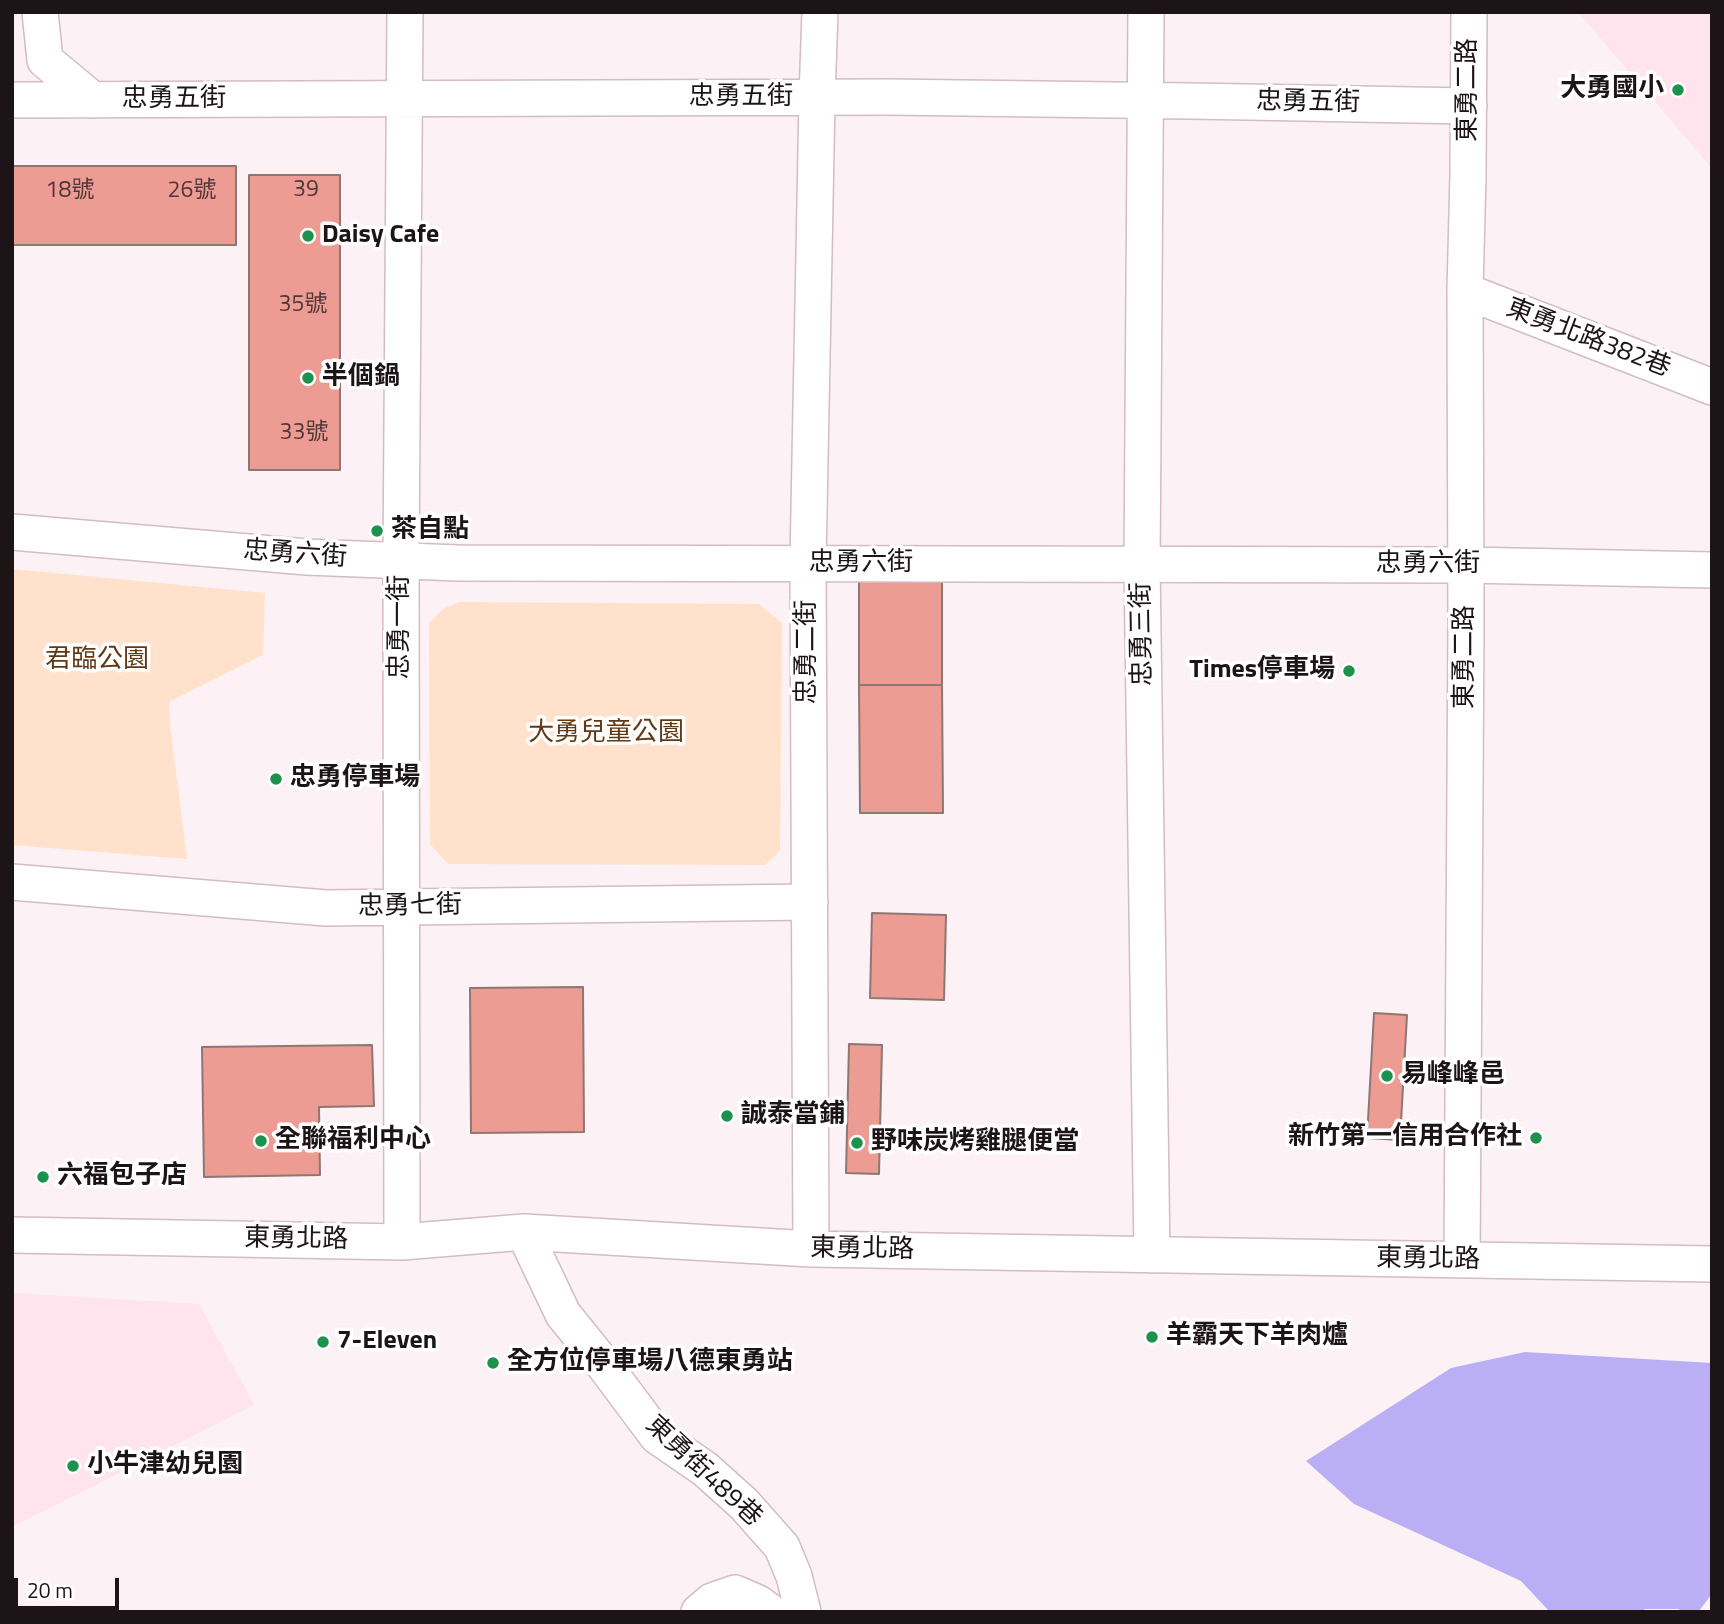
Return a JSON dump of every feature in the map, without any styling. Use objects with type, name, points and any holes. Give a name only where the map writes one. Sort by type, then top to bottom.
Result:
[{"type":"street","points":[[40,12],[45,60],[93,100]]},
{"type":"street","name":"忠勇一街","points":[[402,1242],[401,561],[405,12]]},
{"type":"street","name":"忠勇二街","points":[[811,1249],[808,564],[820,12]]},
{"type":"street","name":"忠勇三街","points":[[1146,12],[1142,565],[1152,1255]]},
{"type":"street","name":"東勇二路","points":[[1462,1260],[1465,291],[1469,12]]},
{"type":"street","name":"忠勇五街","points":[[12,100],[817,98],[1469,106]]},
{"type":"street","name":"東勇北路382巷","points":[[1465,291],[1712,387]]},
{"type":"street","name":"忠勇六街","points":[[12,532],[307,557],[458,564],[1466,565],[1712,570]]},
{"type":"street","name":"忠勇七街","points":[[12,883],[326,908],[810,902]]},
{"type":"street","name":"東勇北路","points":[[12,1235],[402,1242],[524,1232],[811,1249],[1712,1264]]},
{"type":"street","name":"東勇街489巷","points":[[524,1232],[563,1314],[657,1436],[705,1469],[744,1504],[782,1547],[794,1576],[803,1612]]},
{"type":"street","points":[[699,1612],[712,1601],[735,1593],[758,1603],[770,1612]]},
{"type":"shaded area","name":"大勇國小","points":[[1578,12],[1712,12],[1712,168]]},
{"type":"shaded area","name":"小牛津幼兒園","points":[[12,1293],[199,1304],[254,1405],[12,1527]]},
{"type":"shaded area","points":[[1525,1352],[1712,1363],[1712,1594],[1698,1612],[1645,1609],[1642,1612],[1550,1612],[1521,1581],[1354,1504],[1306,1461],[1451,1368]]},
{"type":"green space","name":"君臨公園","points":[[12,569],[265,593],[263,655],[169,702],[187,859],[12,845]]},
{"type":"green space","name":"大勇兒童公園","points":[[459,602],[759,604],[782,623],[780,851],[765,865],[448,864],[430,844],[429,623],[443,609]]},
{"type":"building","points":[[12,166],[236,166],[236,245],[12,245]]},
{"type":"building","points":[[249,175],[340,175],[340,470],[249,470]]},
{"type":"building","points":[[859,558],[942,558],[942,685],[859,685]]},
{"type":"building","points":[[859,685],[942,685],[943,813],[860,813]]},
{"type":"building","points":[[872,913],[946,915],[944,1000],[870,998]]},
{"type":"building","points":[[583,987],[584,1132],[471,1133],[470,988]]},
{"type":"building","name":"易峰峰邑","points":[[1374,1013],[1407,1015],[1400,1140],[1367,1138]]},
{"type":"building","points":[[849,1044],[882,1045],[879,1174],[846,1173]]},
{"type":"building","name":"全聯福利中心","points":[[372,1045],[374,1106],[319,1107],[320,1175],[204,1177],[202,1047]]},
{"type":"place","name":"大勇國小","points":[[1678,90]]},
{"type":"place","name":"Daisy Cafe","points":[[308,236]]},
{"type":"place","name":"半個鍋","points":[[308,378]]},
{"type":"place","name":"茶自點","points":[[377,531]]},
{"type":"place","name":"Times停車場","points":[[1349,671]]},
{"type":"place","name":"忠勇停車場","points":[[276,779]]},
{"type":"place","name":"易峰峰邑","points":[[1387,1076]]},
{"type":"place","name":"誠泰當鋪","points":[[727,1116]]},
{"type":"place","name":"新竹第一信用合作社","points":[[1536,1138]]},
{"type":"place","name":"全聯福利中心","points":[[261,1141]]},
{"type":"place","name":"野味炭烤雞腿便當","points":[[857,1143]]},
{"type":"place","name":"六福包子店","points":[[43,1177]]},
{"type":"place","name":"羊霸天下羊肉爐","points":[[1152,1337]]},
{"type":"place","name":"7-Eleven","points":[[323,1342]]},
{"type":"place","name":"全方位停車場八德東勇站","points":[[493,1363]]},
{"type":"place","name":"小牛津幼兒園","points":[[73,1466]]}]
